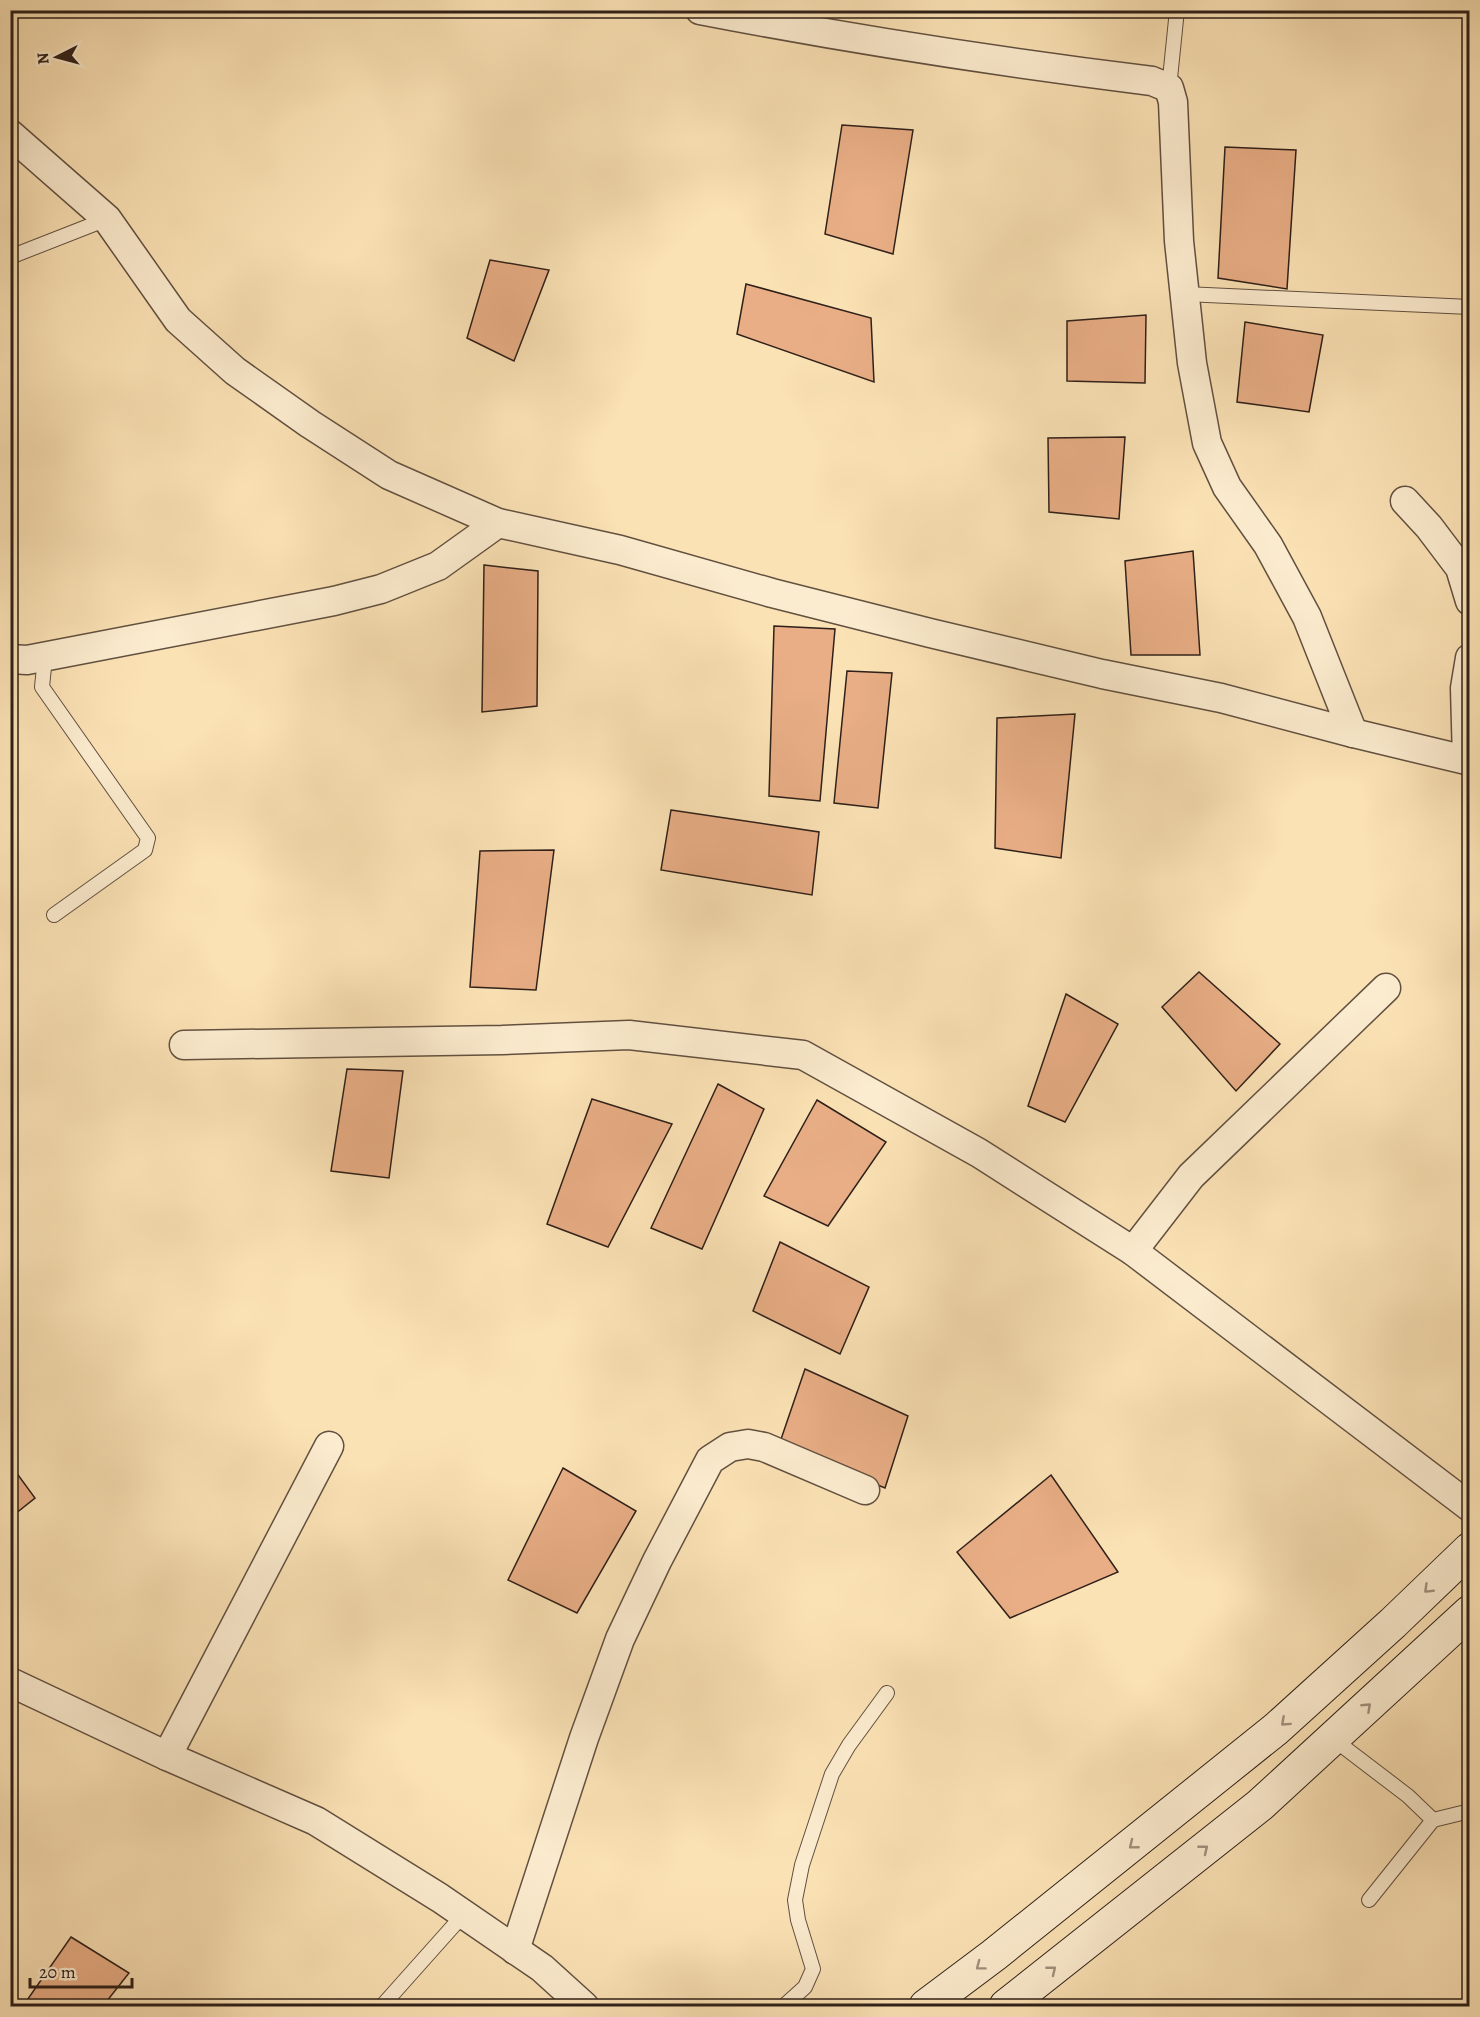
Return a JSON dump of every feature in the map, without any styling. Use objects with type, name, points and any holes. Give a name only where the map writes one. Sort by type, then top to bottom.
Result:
[{"type":"main road","points":[[926,2007],[994,1956],[1276,1729],[1393,1623],[1470,1548]]},
{"type":"main road","points":[[1018,2003],[1260,1804],[1470,1612]]},
{"type":"street","points":[[700,10],[777,18],[846,38],[1016,64],[1152,81],[1169,88],[1173,102],[1179,241],[1192,363],[1207,443],[1227,487],[1268,545],[1307,617],[1353,733]]},
{"type":"street","points":[[10,134],[107,219],[178,320],[235,371],[310,424],[389,475],[498,523],[620,549],[772,593],[919,630],[1102,674],[1221,698],[1353,733],[1468,760],[1465,688],[1470,658]]},
{"type":"street","points":[[1405,501],[1429,526],[1460,568],[1470,601]]},
{"type":"street","points":[[10,659],[27,660],[45,657],[381,590],[438,566],[498,523]]},
{"type":"street","points":[[1133,1251],[1191,1176],[1386,988]]},
{"type":"street","points":[[184,1045],[490,1040],[629,1035],[803,1055],[980,1153],[1133,1251],[1470,1507]]},
{"type":"street","points":[[515,1950],[584,1738],[620,1640],[657,1561],[710,1460],[730,1447],[748,1444],[765,1447],[866,1490]]},
{"type":"street","points":[[167,1756],[329,1446]]},
{"type":"street","points":[[10,1682],[167,1756],[316,1821],[440,1898],[542,1968],[584,2007]]},
{"type":"lane","points":[[1169,88],[1177,10]]},
{"type":"lane","points":[[10,257],[107,219]]},
{"type":"lane","points":[[1185,294],[1470,307]]},
{"type":"lane","points":[[45,657],[42,687],[148,838],[145,850],[54,915]]},
{"type":"lane","points":[[784,2007],[805,1987],[813,1969],[798,1920],[795,1900],[805,1853],[832,1774],[849,1745],[888,1693]]},
{"type":"lane","points":[[1332,1738],[1408,1796],[1433,1820]]},
{"type":"lane","points":[[1369,1900],[1433,1820],[1470,1811]]},
{"type":"lane","points":[[382,2007],[464,1914]]},
{"type":"building","points":[[1470,73],[1470,197],[1467,196]]},
{"type":"building","points":[[842,125],[913,130],[893,254],[825,234]]},
{"type":"building","points":[[1225,147],[1296,150],[1287,289],[1218,278]]},
{"type":"building","points":[[490,260],[549,270],[514,361],[467,338]]},
{"type":"building","points":[[746,284],[871,318],[874,382],[737,334]]},
{"type":"building","points":[[1146,315],[1145,383],[1067,381],[1067,321]]},
{"type":"building","points":[[1245,322],[1323,335],[1309,412],[1237,402]]},
{"type":"building","points":[[1125,437],[1119,519],[1049,512],[1048,438]]},
{"type":"building","points":[[1193,551],[1200,655],[1131,655],[1125,561]]},
{"type":"building","points":[[484,565],[538,571],[537,706],[482,712]]},
{"type":"building","points":[[774,626],[835,629],[820,801],[769,796]]},
{"type":"building","points":[[847,671],[892,673],[878,808],[834,803]]},
{"type":"building","points":[[1075,714],[1061,858],[995,848],[997,718]]},
{"type":"building","points":[[671,810],[819,832],[812,895],[661,870]]},
{"type":"building","points":[[554,850],[536,990],[470,987],[480,851]]},
{"type":"building","points":[[1199,972],[1280,1044],[1236,1091],[1162,1007]]},
{"type":"building","points":[[1066,994],[1118,1024],[1065,1122],[1028,1106]]},
{"type":"building","points":[[347,1069],[403,1071],[389,1178],[331,1171]]},
{"type":"building","points":[[718,1084],[764,1109],[702,1249],[651,1228]]},
{"type":"building","points":[[592,1099],[672,1124],[608,1247],[547,1224]]},
{"type":"building","points":[[817,1100],[886,1142],[828,1226],[764,1196]]},
{"type":"building","points":[[780,1242],[869,1287],[840,1354],[753,1311]]},
{"type":"building","points":[[805,1369],[908,1416],[885,1488],[779,1445]]},
{"type":"building","points":[[10,1464],[35,1498],[10,1518]]},
{"type":"building","points":[[563,1468],[636,1511],[577,1613],[508,1580]]},
{"type":"building","points":[[1051,1475],[1118,1572],[1010,1618],[957,1552]]},
{"type":"building","points":[[71,1937],[129,1973],[103,2006],[23,2006]]}]
